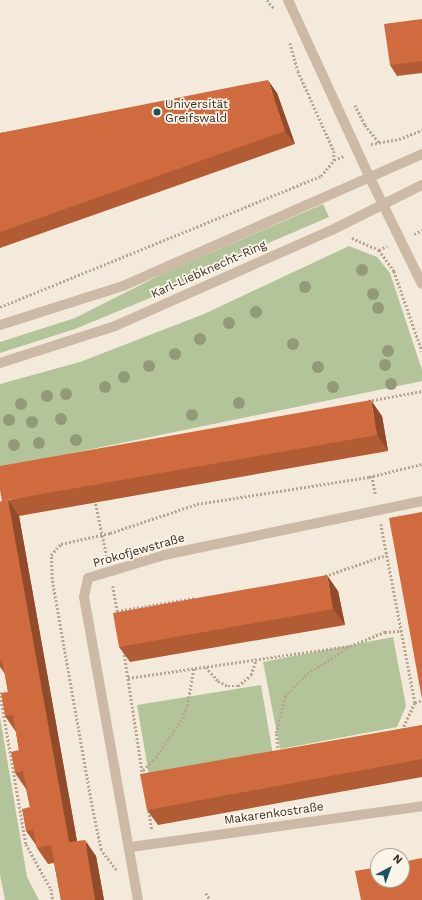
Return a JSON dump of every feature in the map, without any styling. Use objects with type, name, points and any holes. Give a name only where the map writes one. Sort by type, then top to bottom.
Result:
[{"type":"street","points":[[288,0],[369,176],[422,284]]},
{"type":"street","name":"Karl-Liebknecht-Ring","points":[[0,325],[123,286],[369,176],[422,154]]},
{"type":"street","name":"Karl-Liebknecht-Ring","points":[[0,363],[114,326],[383,204],[422,184]]},
{"type":"street","name":"Prokofjewstraße","points":[[138,900],[130,847],[84,597],[88,578],[164,555],[422,501]]},
{"type":"street","name":"Makarenkostraße","points":[[130,847],[422,806]]},
{"type":"path","points":[[267,0],[277,12]]},
{"type":"path","points":[[287,37],[298,71],[334,151],[334,160]]},
{"type":"path","points":[[0,307],[321,176],[334,160],[373,143],[399,139],[422,130]]},
{"type":"path","points":[[379,250],[394,271],[422,351]]},
{"type":"path","points":[[360,403],[422,391]]},
{"type":"path","points":[[116,874],[115,868],[101,850],[52,579],[51,556],[61,544],[102,535],[197,504],[372,476],[422,464]]},
{"type":"path","points":[[372,476],[400,631],[415,703],[399,737]]},
{"type":"path","points":[[94,495],[111,571],[118,619]]},
{"type":"path","points":[[319,577],[335,574],[386,555]]},
{"type":"path","points":[[117,611],[202,597]]},
{"type":"path","points":[[164,604],[165,609]]},
{"type":"path","points":[[274,757],[280,756],[276,746],[276,733],[285,696],[304,676],[350,646],[385,632],[400,631]]},
{"type":"path","points":[[128,678],[350,646]]},
{"type":"path","points":[[123,649],[145,784]]},
{"type":"path","points":[[206,667],[218,681],[228,686],[238,686],[251,675],[256,659]]},
{"type":"path","points":[[143,770],[153,761],[180,722],[187,706],[194,668]]},
{"type":"path","points":[[0,692],[26,844],[52,889],[53,900]]},
{"type":"path","points":[[415,703],[422,700]]},
{"type":"path","points":[[144,777],[151,776]]},
{"type":"path","points":[[148,807],[154,844]]},
{"type":"path","points":[[206,893],[210,900]]},
{"type":"green space","points":[[323,204],[329,217],[185,279],[184,284],[75,329],[0,353],[0,342],[75,318],[164,273]]},
{"type":"green space","points":[[349,246],[377,257],[390,273],[422,370],[422,381],[0,468],[0,384],[80,362],[204,314]]},
{"type":"green space","points":[[393,637],[406,706],[397,727],[280,749],[263,662]]},
{"type":"green space","points":[[261,685],[273,755],[149,775],[137,705]]},
{"type":"green space","points":[[0,717],[27,877],[39,900],[5,900],[0,875]]},
{"type":"building","points":[[422,19],[422,61],[390,65],[384,24]]},
{"type":"building","points":[[268,80],[285,131],[0,232],[0,133]]},
{"type":"building","points":[[371,400],[377,435],[8,500],[69,842],[85,840],[95,900],[61,900],[51,845],[37,848],[33,830],[26,831],[22,809],[30,807],[23,771],[15,773],[11,752],[19,750],[13,715],[5,716],[1,693],[8,692],[2,660],[0,660],[0,502],[2,501],[0,490],[0,466]]},
{"type":"building","points":[[422,512],[422,699],[389,518]]},
{"type":"building","points":[[327,575],[333,609],[119,647],[113,613]]},
{"type":"building","points":[[422,725],[422,759],[147,810],[140,774]]},
{"type":"building","points":[[422,858],[422,900],[361,900],[355,871],[370,868],[370,888],[410,888],[410,860]]},
{"type":"place","name":"Universität Greifswald","points":[[157,112]]}]
